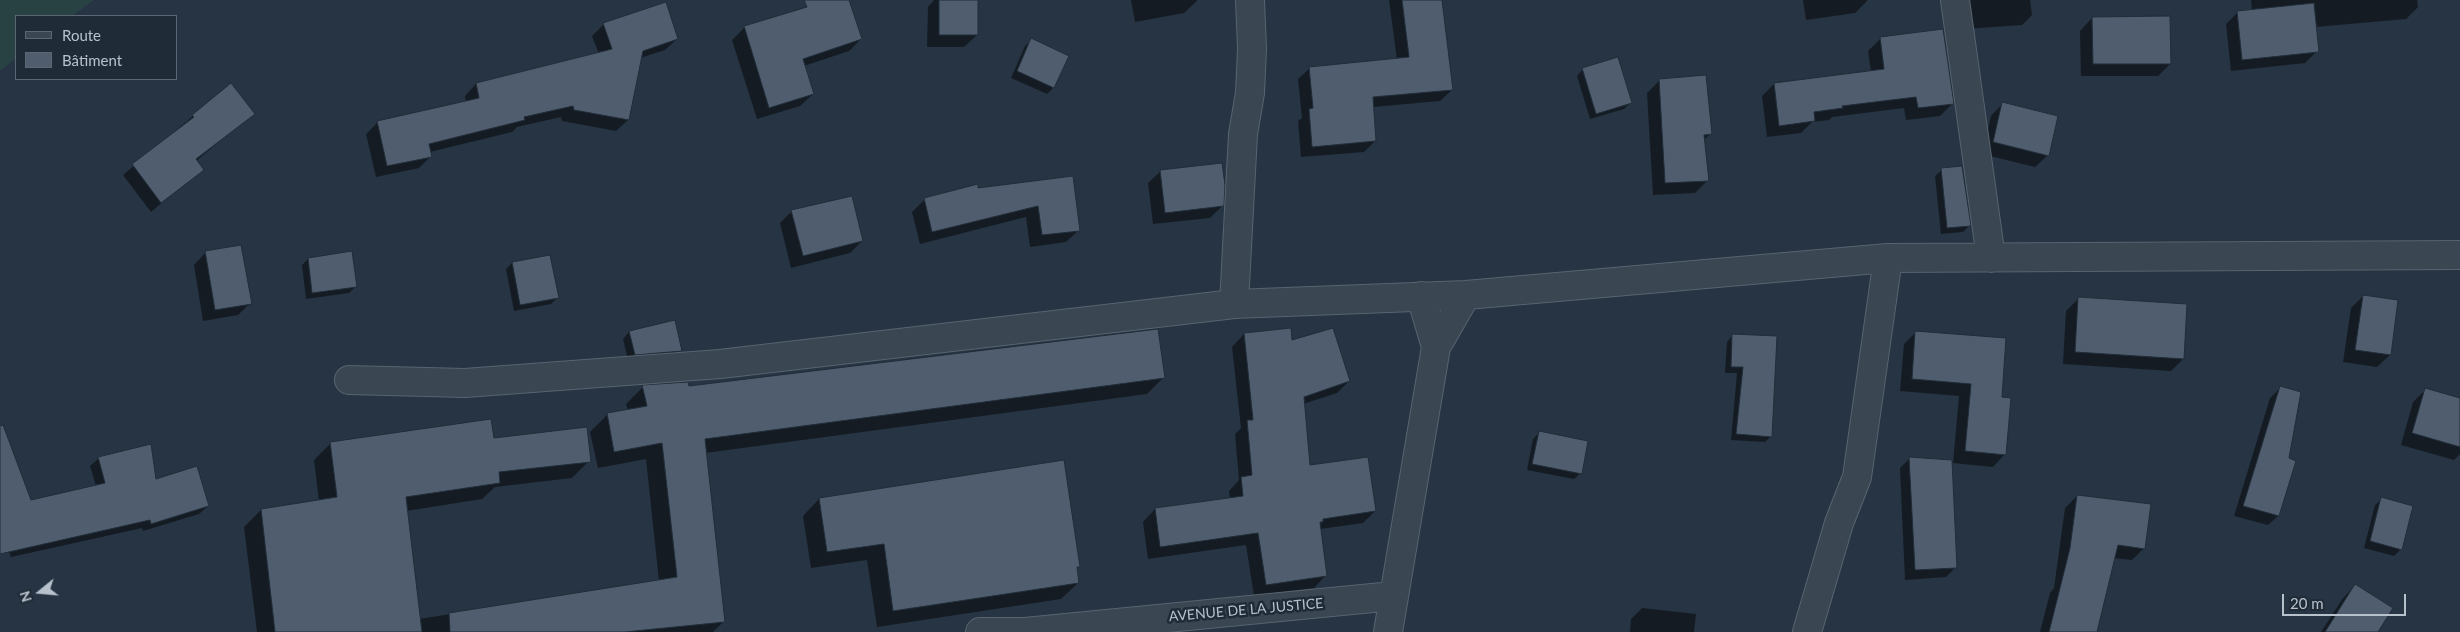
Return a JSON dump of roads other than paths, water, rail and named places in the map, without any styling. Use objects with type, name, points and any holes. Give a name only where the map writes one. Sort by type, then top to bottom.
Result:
[{"type":"street","points":[[1234,304],[1243,134],[1251,76],[1250,0]]},
{"type":"street","points":[[1955,0],[1991,258]]},
{"type":"street","points":[[349,380],[465,383],[720,364],[1234,304],[1421,296],[1466,296],[1888,258],[2460,255]]},
{"type":"street","points":[[1807,632],[1839,523],[1857,477],[1888,258]]},
{"type":"street","points":[[1421,296],[1436,347]]},
{"type":"street","points":[[1388,632],[1436,347],[1466,296]]},
{"type":"street","name":"AVENUE DE LA JUSTICE","points":[[980,632],[1025,632],[1393,596]]}]
